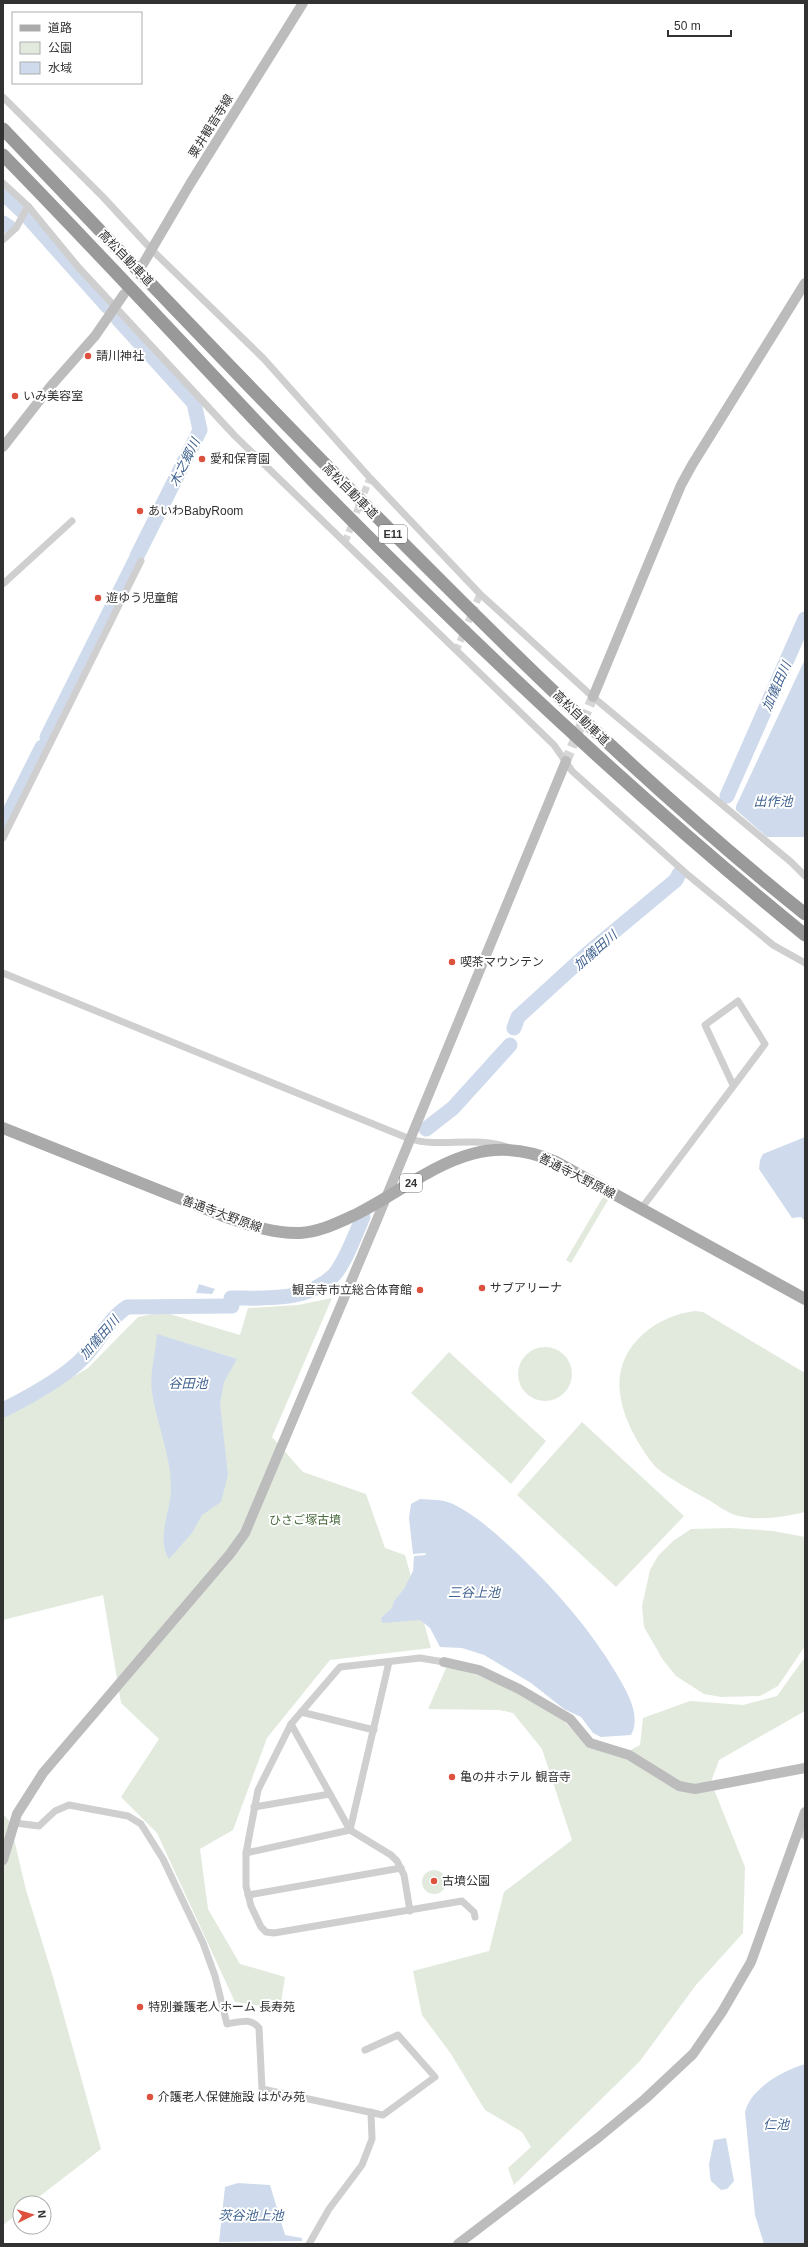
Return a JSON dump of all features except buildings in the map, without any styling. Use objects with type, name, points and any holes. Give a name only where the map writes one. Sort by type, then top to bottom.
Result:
[{"type":"highway","name":"高松自動車道","points":[[3,129],[328,469],[495,635],[627,762],[805,914]]},
{"type":"highway","name":"高松自動車道","points":[[3,154],[313,481],[482,648],[616,772],[805,935]]},
{"type":"main road","name":"善通寺大野原線","points":[[3,1128],[221,1215],[256,1228],[280,1233],[301,1233],[322,1229],[386,1198],[443,1165],[463,1156],[486,1150],[512,1149],[543,1156],[556,1162],[805,1299]]},
{"type":"street","name":"粟井観音寺線","points":[[143,264],[190,184],[303,3]]},
{"type":"street","points":[[3,97],[103,197],[152,250],[264,359],[370,478],[480,594],[593,698],[791,862],[805,876]]},
{"type":"street","points":[[3,183],[28,206],[115,308],[235,436],[554,745],[572,771],[688,875],[773,945],[805,963]]},
{"type":"street","points":[[3,240],[16,228],[28,206]]},
{"type":"street","points":[[593,698],[688,472],[805,283]]},
{"type":"street","points":[[3,447],[50,387],[95,336],[124,294]]},
{"type":"street","points":[[3,584],[72,521]]},
{"type":"street","points":[[3,838],[141,561]]},
{"type":"street","points":[[3,1860],[15,1824],[31,1791],[43,1773],[230,1554],[245,1533],[386,1198],[566,761]]},
{"type":"street","points":[[3,973],[410,1139],[423,1143],[492,1142],[512,1149]]},
{"type":"street","points":[[641,1209],[765,1044],[738,1001],[705,1025],[733,1085]]},
{"type":"street","points":[[475,1917],[474,1912],[462,1901],[274,1933],[266,1932],[261,1927],[251,1906],[244,1874],[246,1853],[258,1790],[291,1724],[340,1667],[420,1658],[479,1670],[519,1689],[570,1719],[590,1743],[629,1755],[679,1786],[687,1789],[695,1789],[805,1768]]},
{"type":"street","points":[[350,1830],[389,1662]]},
{"type":"street","points":[[301,1712],[374,1730]]},
{"type":"street","points":[[291,1724],[350,1830],[391,1855],[401,1868],[410,1911]]},
{"type":"street","points":[[254,1806],[330,1794]]},
{"type":"street","points":[[15,1824],[39,1826],[54,1811],[69,1805],[128,1816],[141,1824],[163,1859],[203,1943],[215,1976],[228,2024],[247,2020],[254,2022],[259,2028],[262,2090],[383,2115],[435,2077],[398,2035],[365,2050]]},
{"type":"street","points":[[458,2244],[611,2128],[645,2099],[693,2054],[722,2012],[751,1962],[802,1833],[805,1812]]},
{"type":"street","points":[[246,1853],[350,1830]]},
{"type":"street","points":[[248,1895],[401,1868]]},
{"type":"street","points":[[309,2244],[329,2209],[362,2164],[372,2139],[371,2112]]},
{"type":"green space","points":[[603,1197],[608,1200],[571,1263],[566,1260]]},
{"type":"green space","name":"ひさご塚古墳","points":[[332,1298],[272,1437],[303,1472],[366,1494],[385,1548],[405,1555],[431,1648],[330,1660],[267,1738],[233,1830],[200,1849],[208,1909],[240,1964],[285,1977],[280,2009],[235,2002],[157,1833],[121,1797],[159,1739],[121,1703],[103,1595],[3,1620],[3,1416],[10,1414],[88,1368],[138,1317],[163,1312],[240,1335],[248,1308],[298,1305]]},
{"type":"green space","points":[[695,1311],[703,1312],[805,1373],[805,1512],[781,1517],[755,1518],[739,1516],[722,1509],[678,1483],[657,1468],[642,1448],[632,1431],[624,1412],[620,1393],[620,1377],[623,1362],[630,1349],[640,1337],[652,1327],[680,1314]]},
{"type":"green space","points":[[545,1347],[555,1349],[564,1355],[570,1364],[572,1374],[570,1384],[564,1393],[555,1399],[545,1401],[535,1399],[526,1393],[520,1384],[518,1374],[520,1364],[526,1355],[535,1349]]},
{"type":"green space","points":[[449,1352],[546,1441],[511,1484],[411,1393]]},
{"type":"green space","points":[[582,1422],[684,1516],[616,1587],[517,1495]]},
{"type":"green space","points":[[731,1528],[773,1531],[805,1537],[805,1646],[778,1686],[760,1696],[721,1697],[704,1694],[676,1676],[663,1660],[644,1627],[642,1606],[650,1570],[658,1556],[673,1541],[691,1529]]},
{"type":"green space","points":[[805,1657],[805,1711],[719,1760],[711,1782],[745,1867],[743,1933],[696,1985],[640,2061],[514,2185],[508,2168],[531,2147],[522,2132],[485,2110],[451,2054],[422,2015],[413,1971],[489,1951],[504,1892],[572,1840],[542,1749],[513,1713],[499,1710],[428,1709],[447,1666],[477,1675],[513,1690],[563,1720],[589,1748],[623,1754],[640,1745],[643,1718],[690,1701],[743,1705],[777,1696]]},
{"type":"green space","points":[[3,1814],[10,1822],[26,1890],[53,1977],[101,2149],[41,2195],[12,2195],[12,2218],[3,2225]]},
{"type":"green space","name":"古墳公園","points":[[434,1870],[439,1871],[445,1877],[445,1887],[439,1893],[434,1894],[429,1893],[423,1887],[422,1882],[423,1877],[429,1871]]},
{"type":"water","name":"出作池","points":[[805,659],[805,837],[767,837],[736,810],[736,806]]},
{"type":"water","points":[[805,1137],[805,1221],[801,1217],[792,1218],[759,1169],[760,1160],[763,1154]]},
{"type":"water","points":[[199,1284],[215,1289],[212,1294],[196,1293]]},
{"type":"water","name":"谷田池","points":[[157,1334],[237,1359],[224,1382],[220,1404],[228,1475],[221,1502],[202,1515],[192,1533],[169,1559],[165,1551],[164,1534],[170,1499],[171,1479],[167,1454],[154,1404],[151,1386]]},
{"type":"water","name":"三谷上池","points":[[420,1499],[449,1502],[472,1515],[514,1550],[561,1598],[595,1641],[624,1687],[634,1711],[634,1727],[631,1735],[601,1737],[593,1733],[581,1717],[564,1709],[531,1683],[484,1655],[462,1648],[440,1647],[430,1628],[420,1620],[382,1623],[381,1618],[392,1608],[394,1601],[404,1589],[413,1571],[414,1556],[426,1555],[425,1553],[413,1554],[409,1518],[411,1504]]},
{"type":"water","name":"仁池","points":[[805,2064],[805,2244],[764,2244],[755,2215],[745,2112],[748,2103],[761,2088],[777,2076]]},
{"type":"water","points":[[726,2138],[734,2181],[727,2189],[721,2190],[711,2181],[709,2164],[714,2140]]},
{"type":"water","name":"茨谷池上池","points":[[238,2183],[270,2185],[285,2235],[302,2238],[302,2241],[219,2242],[225,2187]]},
{"type":"waterway","name":"木之郷川","points":[[3,193],[22,211]]},
{"type":"waterway","name":"木之郷川","points":[[27,216],[108,307]]},
{"type":"waterway","name":"木之郷川","points":[[3,223],[9,227]]},
{"type":"waterway","name":"木之郷川","points":[[3,232],[9,227]]},
{"type":"waterway","name":"木之郷川","points":[[118,319],[194,403],[200,430],[137,556]]},
{"type":"waterway","name":"木之郷川","points":[[47,737],[135,561]]},
{"type":"waterway","name":"加儀田川","points":[[727,796],[805,619]]},
{"type":"waterway","name":"木之郷川","points":[[3,825],[42,747]]},
{"type":"waterway","name":"加儀田川","points":[[514,1028],[518,1017],[587,954],[676,880],[679,874]]},
{"type":"waterway","name":"加儀田川","points":[[426,1129],[453,1108],[510,1045]]},
{"type":"waterway","name":"加儀田川","points":[[231,1298],[286,1297],[311,1290],[323,1284],[338,1270],[350,1248],[363,1217]]},
{"type":"waterway","name":"加儀田川","points":[[3,1410],[45,1387],[75,1366],[89,1352],[114,1318],[127,1307],[232,1306]]},
{"type":"tunnel","points":[[345,542],[370,478]]},
{"type":"tunnel","points":[[456,651],[480,594]]},
{"type":"tunnel","points":[[566,761],[593,697]]},
{"type":"place","name":"請川神社","points":[[88,356]]},
{"type":"place","name":"いみ美容室","points":[[15,396]]},
{"type":"place","name":"愛和保育園","points":[[202,459]]},
{"type":"place","name":"あいわBabyRoom","points":[[140,511]]},
{"type":"place","name":"遊ゆう児童館","points":[[98,598]]},
{"type":"place","name":"喫茶マウンテン","points":[[452,962]]},
{"type":"place","name":"サブアリーナ","points":[[482,1288]]},
{"type":"place","name":"観音寺市立総合体育館","points":[[420,1290]]},
{"type":"place","name":"亀の井ホテル 観音寺","points":[[452,1777]]},
{"type":"place","name":"古墳公園","points":[[434,1881]]},
{"type":"place","name":"特別養護老人ホーム 長寿苑","points":[[140,2007]]},
{"type":"place","name":"介護老人保健施設 はがみ苑","points":[[150,2097]]}]
